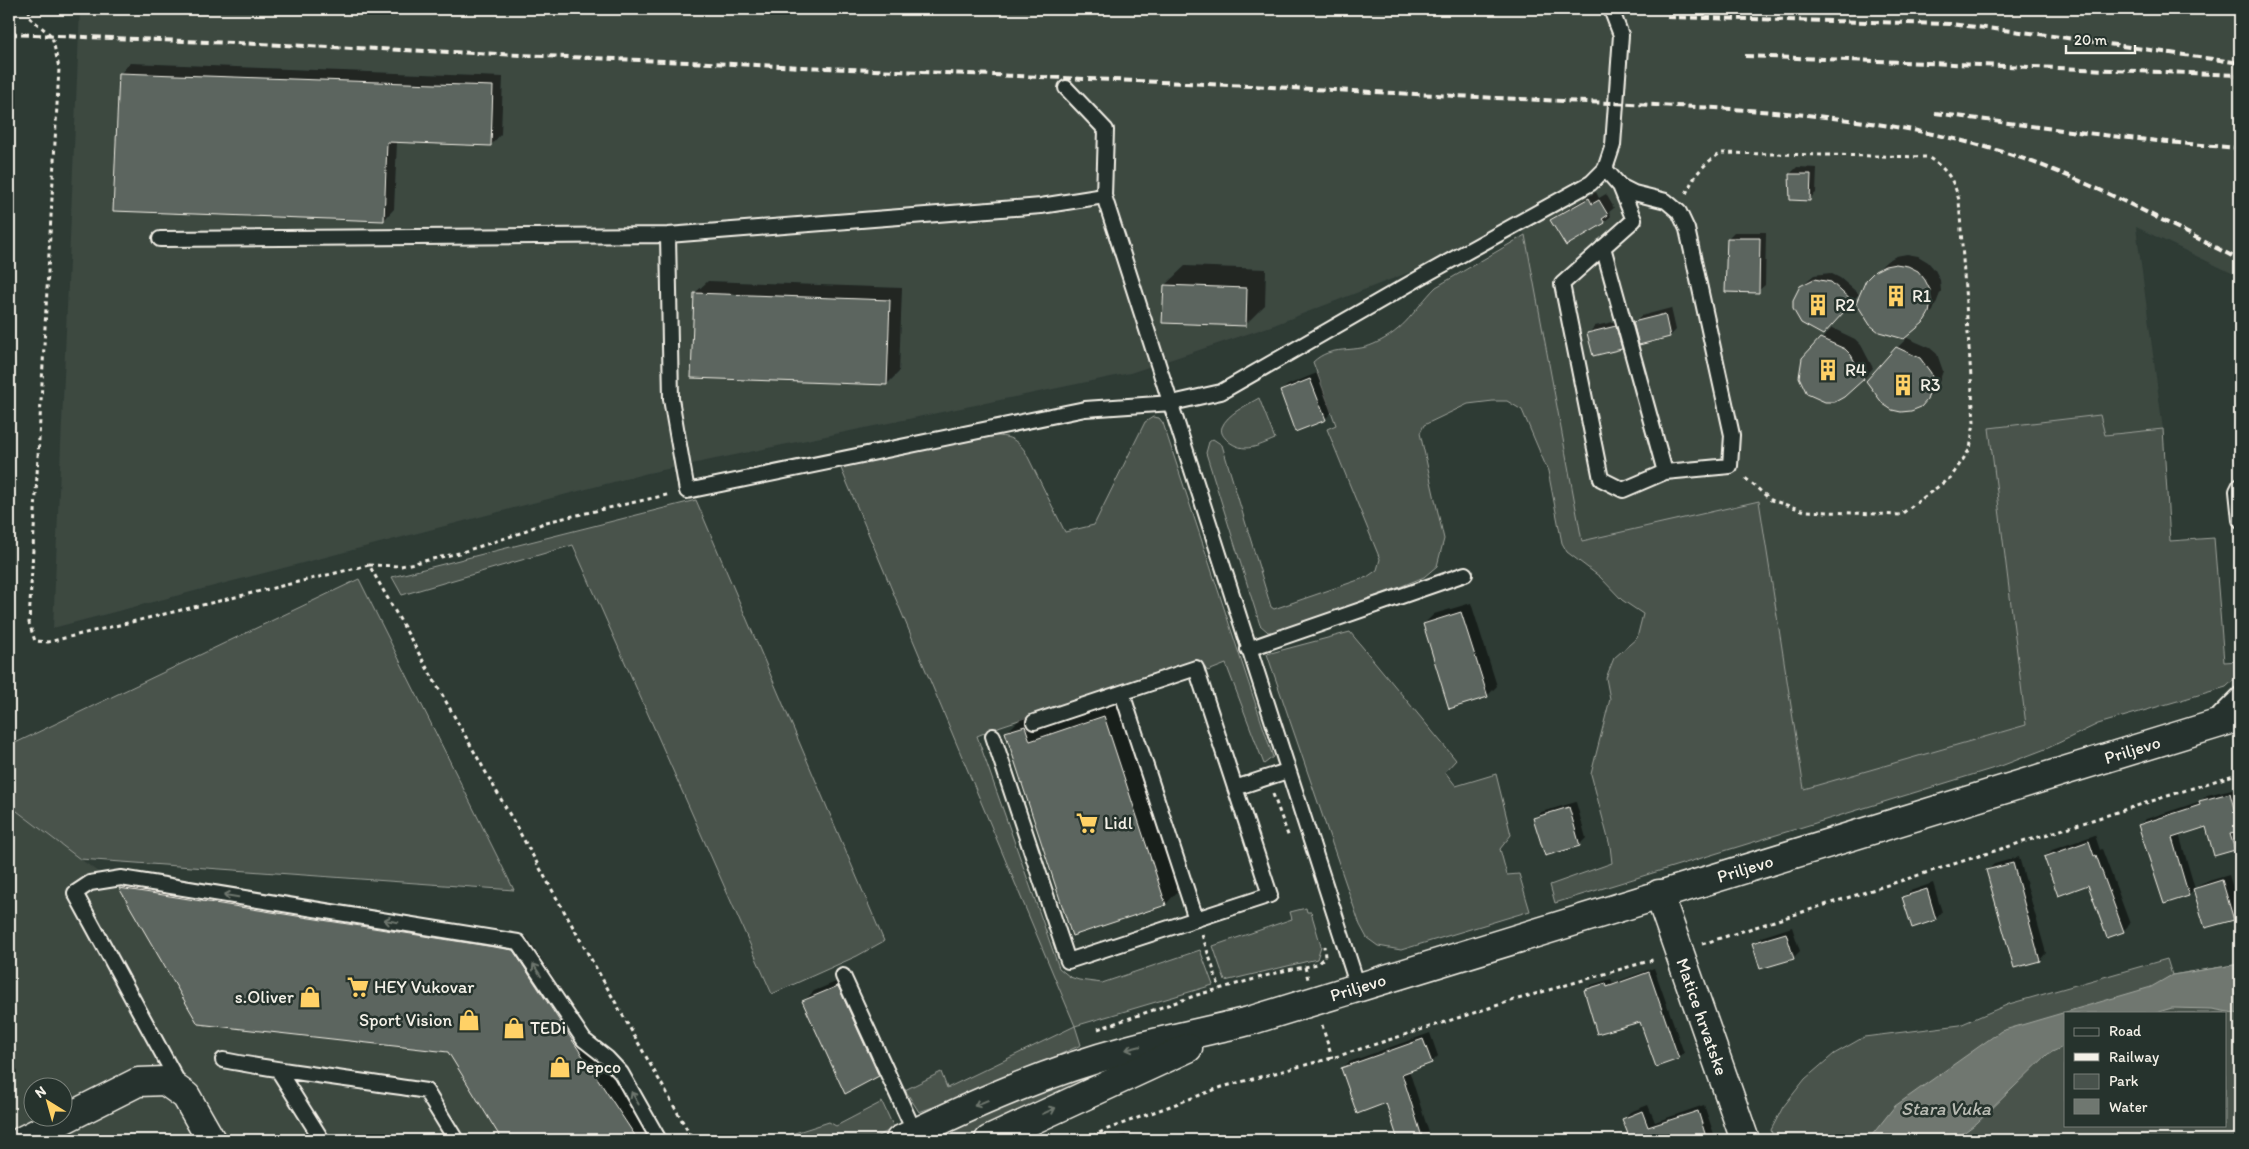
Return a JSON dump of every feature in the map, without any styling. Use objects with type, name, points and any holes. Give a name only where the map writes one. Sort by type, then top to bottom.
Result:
[{"type":"main road","name":"Priljevo","points":[[908,1137],[982,1102],[1089,1061],[1249,1021],[2240,717]]},
{"type":"main road","name":"Matice hrvatske","points":[[1659,894],[1745,1140]]},
{"type":"main road","name":"Priljevo","points":[[989,1140],[1249,1021]]},
{"type":"main road","points":[[23,1140],[56,1132],[138,1082],[165,1081],[186,1096],[211,1140]]},
{"type":"lane","points":[[668,235],[671,399],[687,491],[1085,409],[1172,403],[1221,392],[1430,272],[1591,183],[1605,169],[1613,145],[1621,35],[1611,9]]},
{"type":"lane","points":[[1066,88],[1106,130],[1104,196],[1172,403],[1287,771],[1358,987]]},
{"type":"lane","points":[[1605,169],[1620,186],[1634,220],[1562,284],[1601,479],[1623,490],[1665,472],[1730,466],[1732,435],[1687,229],[1679,212],[1666,201],[1620,186]]},
{"type":"lane","points":[[160,240],[668,235],[1041,206],[1104,196]]},
{"type":"lane","points":[[1604,247],[1665,472]]},
{"type":"lane","points":[[2240,485],[2237,491],[2240,520]]},
{"type":"lane","points":[[1248,649],[1465,574]]},
{"type":"lane","points":[[993,736],[1068,961],[1270,895],[1196,668],[1034,722]]},
{"type":"lane","points":[[1122,693],[1196,919]]},
{"type":"lane","points":[[2204,728],[2240,694]]},
{"type":"lane","points":[[1235,788],[1287,771]]},
{"type":"lane","points":[[186,1096],[75,894],[90,883],[121,878],[518,942],[584,1040],[607,1058],[621,1073],[659,1140]]},
{"type":"lane","points":[[844,976],[908,1137]]},
{"type":"lane","points":[[223,1060],[278,1070],[350,1078],[426,1092],[456,1140]]},
{"type":"lane","points":[[278,1070],[322,1140]]},
{"type":"path","points":[[29,9],[30,18],[52,36],[59,68],[29,623],[35,641],[48,642],[369,565],[400,566],[430,560],[515,535],[546,522],[687,491]]},
{"type":"path","points":[[1679,212],[1692,179],[1704,163],[1721,153],[1928,157],[1945,169],[1955,183],[1959,200],[1974,422],[1970,449],[1951,477],[1900,515],[1805,511],[1771,500],[1730,466]]},
{"type":"path","points":[[369,565],[693,1140]]},
{"type":"path","points":[[1267,777],[1290,840]]},
{"type":"path","points":[[1196,919],[1220,989]]},
{"type":"path","points":[[1098,1028],[1220,989],[1317,964],[1325,957],[1322,938]]},
{"type":"shaded area","points":[[80,9],[2240,9],[2240,277],[2136,227],[2163,429],[2105,435],[2100,416],[1989,428],[2026,725],[1804,790],[1759,501],[1582,541],[1523,228],[1274,325],[1130,373],[648,473],[53,628]]},
{"type":"shaded area","points":[[9,805],[119,888],[516,951],[638,1140],[9,1140]]},
{"type":"green space","points":[[1525,235],[1582,541],[1759,501],[1804,789],[2026,725],[1989,428],[2100,415],[2105,435],[2163,429],[2170,541],[2214,538],[2224,662],[2240,661],[2239,675],[2226,687],[2098,724],[2048,748],[2001,766],[1555,903],[1550,885],[1612,863],[1610,846],[1591,774],[1610,699],[1606,678],[1614,658],[1637,638],[1643,614],[1622,600],[1600,577],[1567,552],[1562,543],[1548,471],[1522,410],[1507,401],[1468,404],[1424,425],[1420,433],[1444,539],[1437,566],[1424,577],[1279,632],[1268,632],[1260,625],[1206,453],[1209,442],[1213,439],[1222,445],[1271,607],[1274,609],[1367,577],[1377,570],[1380,559],[1327,429],[1336,425],[1313,362],[1327,353],[1366,347],[1385,338],[1402,326],[1436,287]]},
{"type":"green space","points":[[1259,398],[1275,439],[1251,448],[1234,445],[1224,436],[1222,427],[1233,414]]},
{"type":"green space","points":[[1153,417],[1159,418],[1163,423],[1273,757],[1264,764],[1226,664],[1208,671],[1200,664],[1191,663],[1001,726],[977,736],[1059,968],[1070,977],[1102,983],[1200,950],[1213,985],[1075,1026],[840,466],[985,435],[1007,437],[1016,442],[1025,451],[1065,532],[1094,525],[1145,422]]},
{"type":"green space","points":[[696,500],[884,941],[857,956],[772,994],[573,545],[402,595],[392,577]]},
{"type":"green space","points":[[359,579],[514,890],[80,859],[9,805],[9,746]]},
{"type":"green space","points":[[1350,632],[1456,760],[1445,772],[1456,786],[1496,774],[1511,835],[1500,849],[1507,875],[1519,874],[1530,911],[1401,950],[1378,946],[1367,938],[1360,925],[1267,654]]},
{"type":"green space","points":[[1306,908],[1307,912],[1311,912],[1321,946],[1317,959],[1225,981],[1213,946],[1292,919],[1290,912]]},
{"type":"green space","points":[[2167,959],[2172,975],[2240,964],[2240,1140],[1774,1140],[1771,1130],[1783,1107],[1805,1079],[1834,1054],[1864,1037],[1960,1025],[2009,1004]]},
{"type":"green space","points":[[1075,1026],[1081,1045],[981,1090],[919,1112],[905,1090],[941,1072],[947,1088]]},
{"type":"green space","points":[[1100,1070],[1103,1072],[961,1140],[930,1140],[1020,1100]]},
{"type":"green space","points":[[882,1102],[894,1128],[870,1140],[773,1140],[829,1122],[836,1126]]},
{"type":"water","name":"Stara Vuka","points":[[2240,964],[2240,1014],[2212,1009],[2172,1008],[2158,1012],[2066,1012],[2151,987],[2172,975]]},
{"type":"water","name":"Stara Vuka","points":[[2064,1013],[2064,1046],[2048,1054],[1977,1123],[1954,1140],[1868,1140],[1895,1106],[2001,1031]]},
{"type":"building","points":[[119,73],[493,86],[491,146],[387,142],[384,221],[113,211]]},
{"type":"building","points":[[1789,174],[1811,174],[1810,201],[1790,200]]},
{"type":"building","points":[[1589,198],[1592,204],[1599,200],[1608,215],[1602,219],[1605,223],[1566,246],[1550,220]]},
{"type":"building","points":[[1727,238],[1760,238],[1759,293],[1725,292]]},
{"type":"building","name":"R1","points":[[1896,264],[1908,266],[1918,271],[1930,290],[1931,302],[1929,313],[1923,323],[1904,339],[1879,332],[1870,325],[1856,303],[1866,280],[1875,271],[1885,266]]},
{"type":"building","name":"R2","points":[[1814,279],[1831,282],[1853,302],[1823,335],[1801,323],[1793,309],[1793,300],[1800,286]]},
{"type":"building","points":[[1164,285],[1247,288],[1246,326],[1162,323]]},
{"type":"building","points":[[694,293],[890,300],[887,385],[691,378]]},
{"type":"building","points":[[1665,314],[1670,337],[1639,345],[1633,322]]},
{"type":"building","points":[[1616,326],[1622,349],[1593,356],[1587,333]]},
{"type":"building","name":"R4","points":[[1820,338],[1845,349],[1851,355],[1864,379],[1844,397],[1835,402],[1825,402],[1807,394],[1799,377],[1802,358]]},
{"type":"building","name":"R3","points":[[1896,347],[1920,358],[1931,373],[1933,382],[1927,400],[1921,407],[1911,411],[1901,412],[1892,410],[1883,404],[1866,381]]},
{"type":"building","points":[[1310,379],[1326,420],[1295,432],[1280,391]]},
{"type":"building","points":[[1461,612],[1488,697],[1449,709],[1423,624]]},
{"type":"building","name":"Lidl","points":[[1104,716],[1166,905],[1072,936],[1005,732],[1025,726],[1030,741]]},
{"type":"building","points":[[2230,793],[2240,832],[2230,834],[2235,850],[2214,856],[2206,827],[2172,838],[2189,896],[2164,904],[2138,825],[2200,805],[2199,801]]},
{"type":"building","points":[[1569,807],[1580,846],[1545,856],[1533,818]]},
{"type":"building","points":[[2089,841],[2094,856],[2096,855],[2124,932],[2107,938],[2088,885],[2058,896],[2044,857]]},
{"type":"building","points":[[2013,863],[2040,961],[2014,968],[1986,870]]},
{"type":"building","points":[[2222,880],[2234,920],[2205,928],[2193,889]]},
{"type":"building","name":"HEY Vukovar","points":[[119,888],[513,950],[638,1140],[502,1140],[448,1052],[198,1024]]},
{"type":"building","points":[[1927,889],[1936,920],[1912,928],[1902,897]]},
{"type":"building","points":[[1786,933],[1794,959],[1760,969],[1752,943]]},
{"type":"building","points":[[1649,972],[1679,1059],[1656,1067],[1640,1022],[1597,1034],[1584,990],[1606,983],[1607,987]]},
{"type":"building","points":[[838,986],[879,1076],[845,1094],[802,1001]]},
{"type":"building","points":[[1423,1039],[1432,1063],[1402,1074],[1423,1140],[1398,1140],[1386,1103],[1357,1114],[1341,1068]]},
{"type":"building","points":[[1642,1111],[1648,1127],[1698,1111],[1707,1140],[1621,1140],[1620,1137],[1628,1134],[1622,1119]]},
{"type":"railway","points":[[1667,17],[1950,24],[2039,34],[2240,63]]},
{"type":"railway","points":[[9,34],[1206,84],[1785,113],[1895,127],[2003,152],[2094,187],[2240,260]]},
{"type":"railway","points":[[1745,56],[2240,75]]},
{"type":"railway","points":[[1935,113],[2126,138],[2240,148]]},
{"type":"place","name":"R1","points":[[1896,296]]},
{"type":"place","name":"R2","points":[[1818,305]]},
{"type":"place","name":"R4","points":[[1828,370]]},
{"type":"place","name":"R3","points":[[1903,385]]},
{"type":"place","name":"Lidl","points":[[1087,823]]},
{"type":"place","name":"HEY Vukovar","points":[[358,987]]},
{"type":"place","name":"s.Oliver","points":[[310,997]]},
{"type":"place","name":"Sport Vision","points":[[469,1020]]},
{"type":"place","name":"TEDi","points":[[514,1028]]},
{"type":"place","name":"Pepco","points":[[560,1067]]}]
